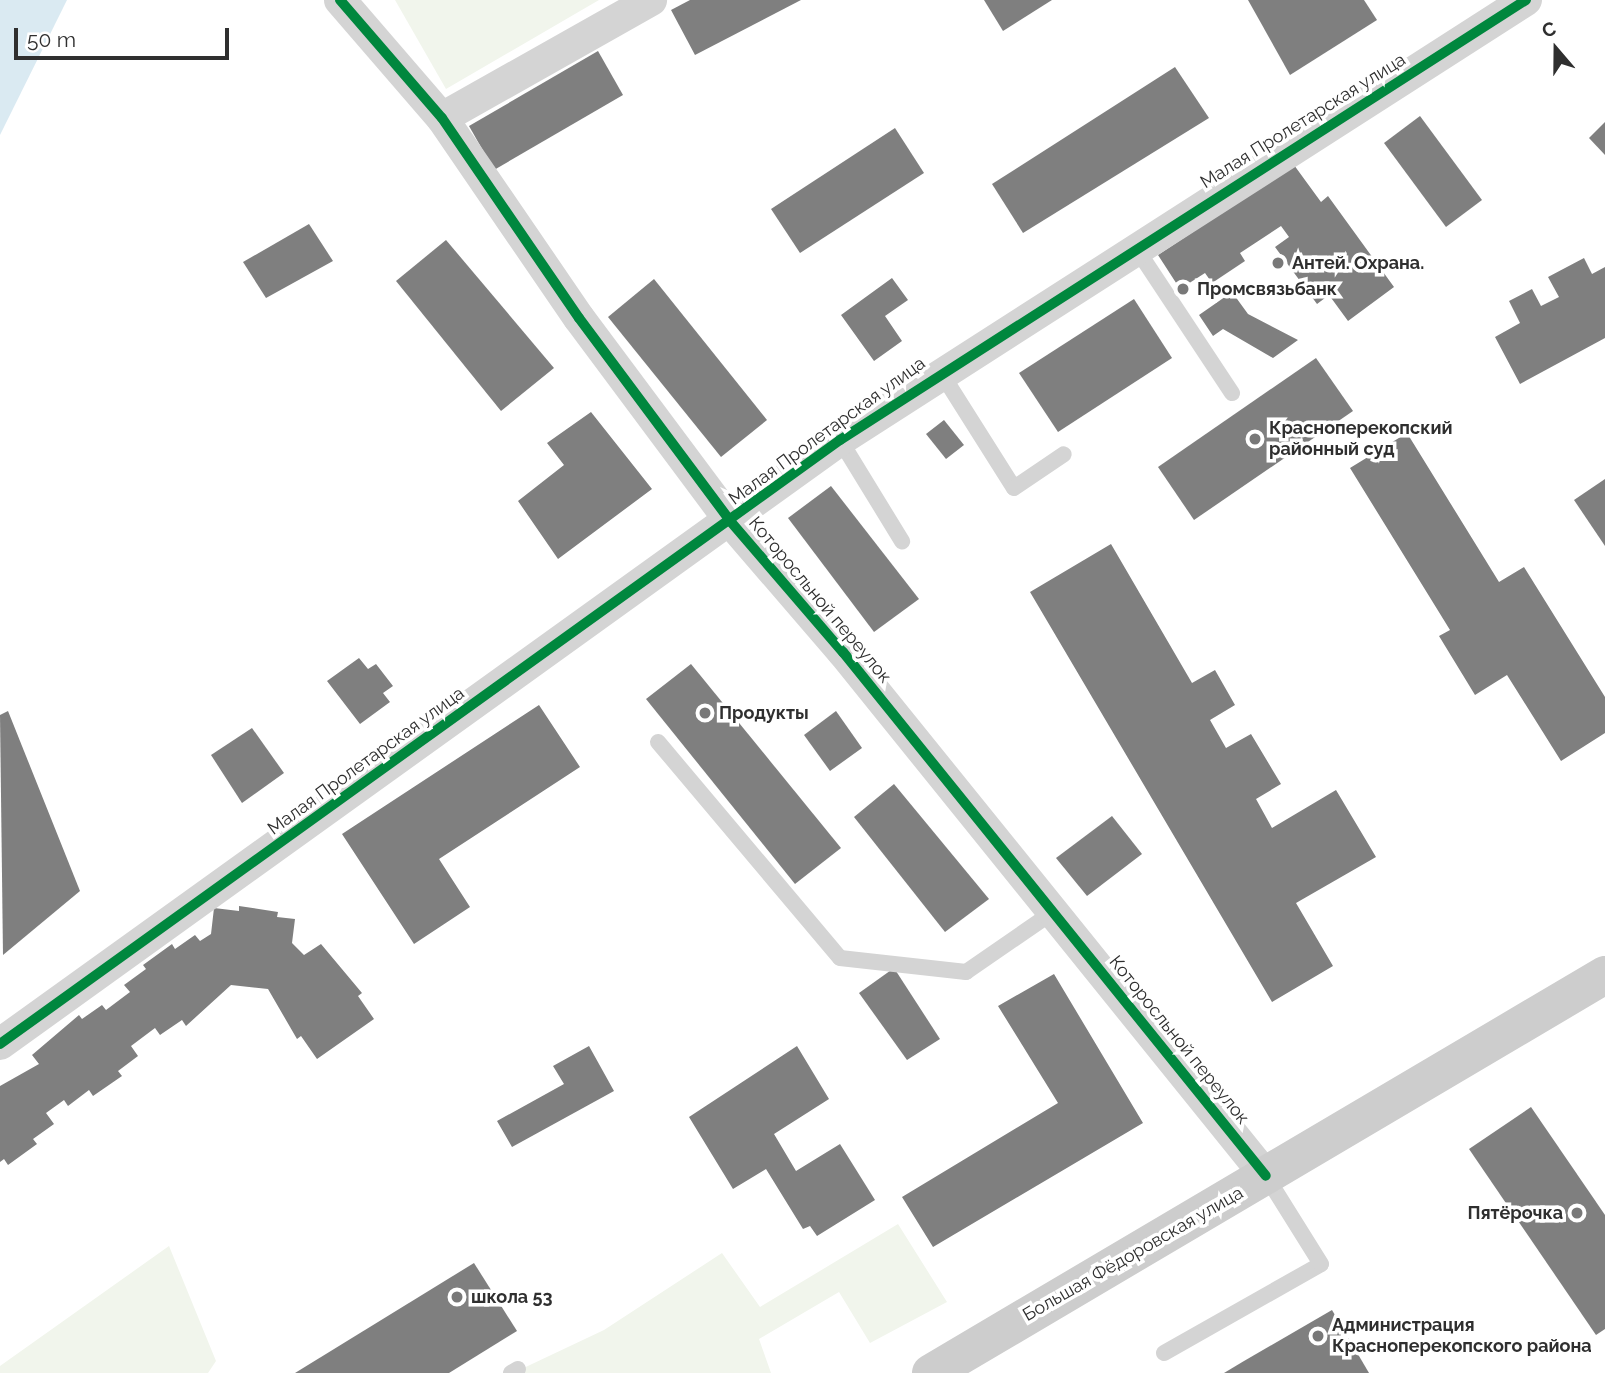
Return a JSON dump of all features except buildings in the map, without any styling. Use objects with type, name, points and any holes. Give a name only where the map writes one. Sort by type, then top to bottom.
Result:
[{"type":"main road","name":"Большая Фёдоровская улица","points":[[931,1373],[1605,975]]},
{"type":"main road","name":"Большая Фёдоровская улица","points":[[1517,1028],[1605,1004]]},
{"type":"street","name":"Которосльной переулок","points":[[340,0],[442,118],[579,318],[731,522],[843,652],[1266,1176]]},
{"type":"street","points":[[442,118],[651,0]]},
{"type":"street","name":"Малая Пролетарская улица","points":[[0,1044],[731,522],[839,440],[940,371],[1526,0]]},
{"type":"lane","points":[[1136,248],[1232,393]]},
{"type":"lane","points":[[940,371],[1014,488],[1064,454]]},
{"type":"lane","points":[[839,440],[902,541]]},
{"type":"lane","points":[[658,742],[840,958],[966,972],[1053,912]]},
{"type":"lane","points":[[1164,1353],[1321,1264],[1266,1176]]},
{"type":"shaded area","points":[[0,0],[67,0],[0,135]]},
{"type":"shaded area","points":[[395,0],[599,0],[446,89]]},
{"type":"shaded area","points":[[898,1224],[947,1302],[870,1343],[839,1292],[759,1339],[771,1373],[513,1373],[604,1330],[722,1253],[760,1307]]},
{"type":"shaded area","points":[[169,1246],[216,1361],[208,1373],[0,1373],[0,1366]]},
{"type":"cycle path","points":[[340,0],[442,118],[579,318],[731,522],[843,652],[1266,1176]]},
{"type":"cycle path","points":[[0,1044],[840,440],[1526,0]]},
{"type":"place","name":"Антей. Охрана.","points":[[1278,263]]},
{"type":"place","name":"Промсвязьбанк","points":[[1183,289]]},
{"type":"place","name":"Красноперекопский районный суд","points":[[1255,439]]},
{"type":"place","name":"Продукты","points":[[705,713]]},
{"type":"place","name":"Пятёрочка","points":[[1577,1213]]},
{"type":"place","name":"школа 53","points":[[457,1297]]},
{"type":"place","name":"Администрация Красноперекопского района","points":[[1318,1336]]}]
